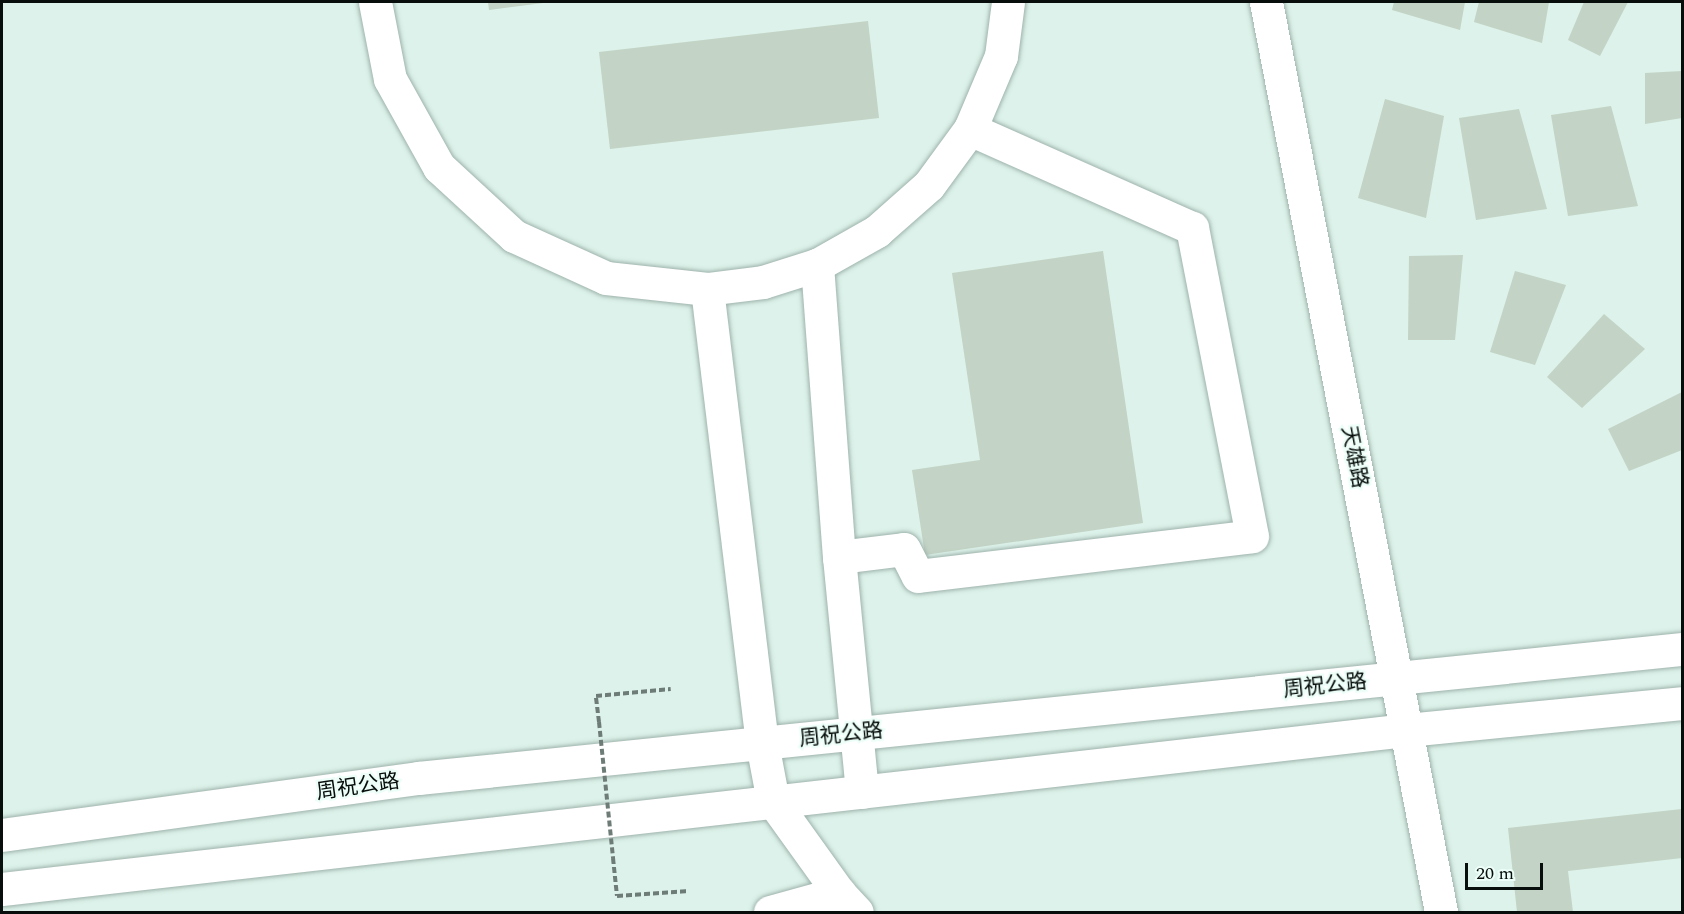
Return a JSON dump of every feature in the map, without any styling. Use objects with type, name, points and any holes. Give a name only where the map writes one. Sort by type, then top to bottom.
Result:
[{"type":"street","points":[[375,2],[390,79],[440,168],[514,236],[606,278],[707,289],[763,282],[817,265],[877,231],[929,185],[970,129],[1000,56],[1008,2]]},
{"type":"street","name":"天雄路","points":[[1266,2],[1441,912]]},
{"type":"street","points":[[839,557],[904,549],[918,576],[1252,536],[1191,228],[970,129]]},
{"type":"street","points":[[817,265],[839,557],[862,792]]},
{"type":"street","points":[[707,289],[762,743],[773,801],[848,903],[770,912]]},
{"type":"street","name":"周祝公路","points":[[2,835],[418,778],[1683,649]]},
{"type":"street","points":[[2,890],[1407,730],[1683,703]]},
{"type":"path","points":[[671,689],[596,696],[617,896],[689,891]]},
{"type":"building","points":[[488,2],[543,2],[543,3],[489,10]]},
{"type":"building","points":[[1394,2],[1465,2],[1460,30],[1392,10]]},
{"type":"building","points":[[1479,2],[1549,2],[1542,43],[1474,22]]},
{"type":"building","points":[[1584,2],[1628,2],[1600,56],[1568,40]]},
{"type":"building","points":[[868,21],[879,118],[610,149],[599,52]]},
{"type":"building","points":[[1682,71],[1682,118],[1645,124],[1645,73]]},
{"type":"building","points":[[1385,99],[1444,116],[1426,218],[1358,198]]},
{"type":"building","points":[[1611,106],[1638,206],[1568,216],[1551,115]]},
{"type":"building","points":[[1519,109],[1547,209],[1476,220],[1459,118]]},
{"type":"building","points":[[1103,251],[1143,523],[925,555],[912,470],[980,460],[952,273]]},
{"type":"building","points":[[1463,255],[1455,340],[1408,340],[1409,256]]},
{"type":"building","points":[[1515,271],[1566,285],[1535,365],[1490,352]]},
{"type":"building","points":[[1604,314],[1645,349],[1582,408],[1547,377]]},
{"type":"building","points":[[1682,392],[1682,450],[1629,471],[1608,429]]},
{"type":"building","points":[[1682,809],[1682,858],[1568,871],[1573,912],[1517,912],[1508,828]]}]
